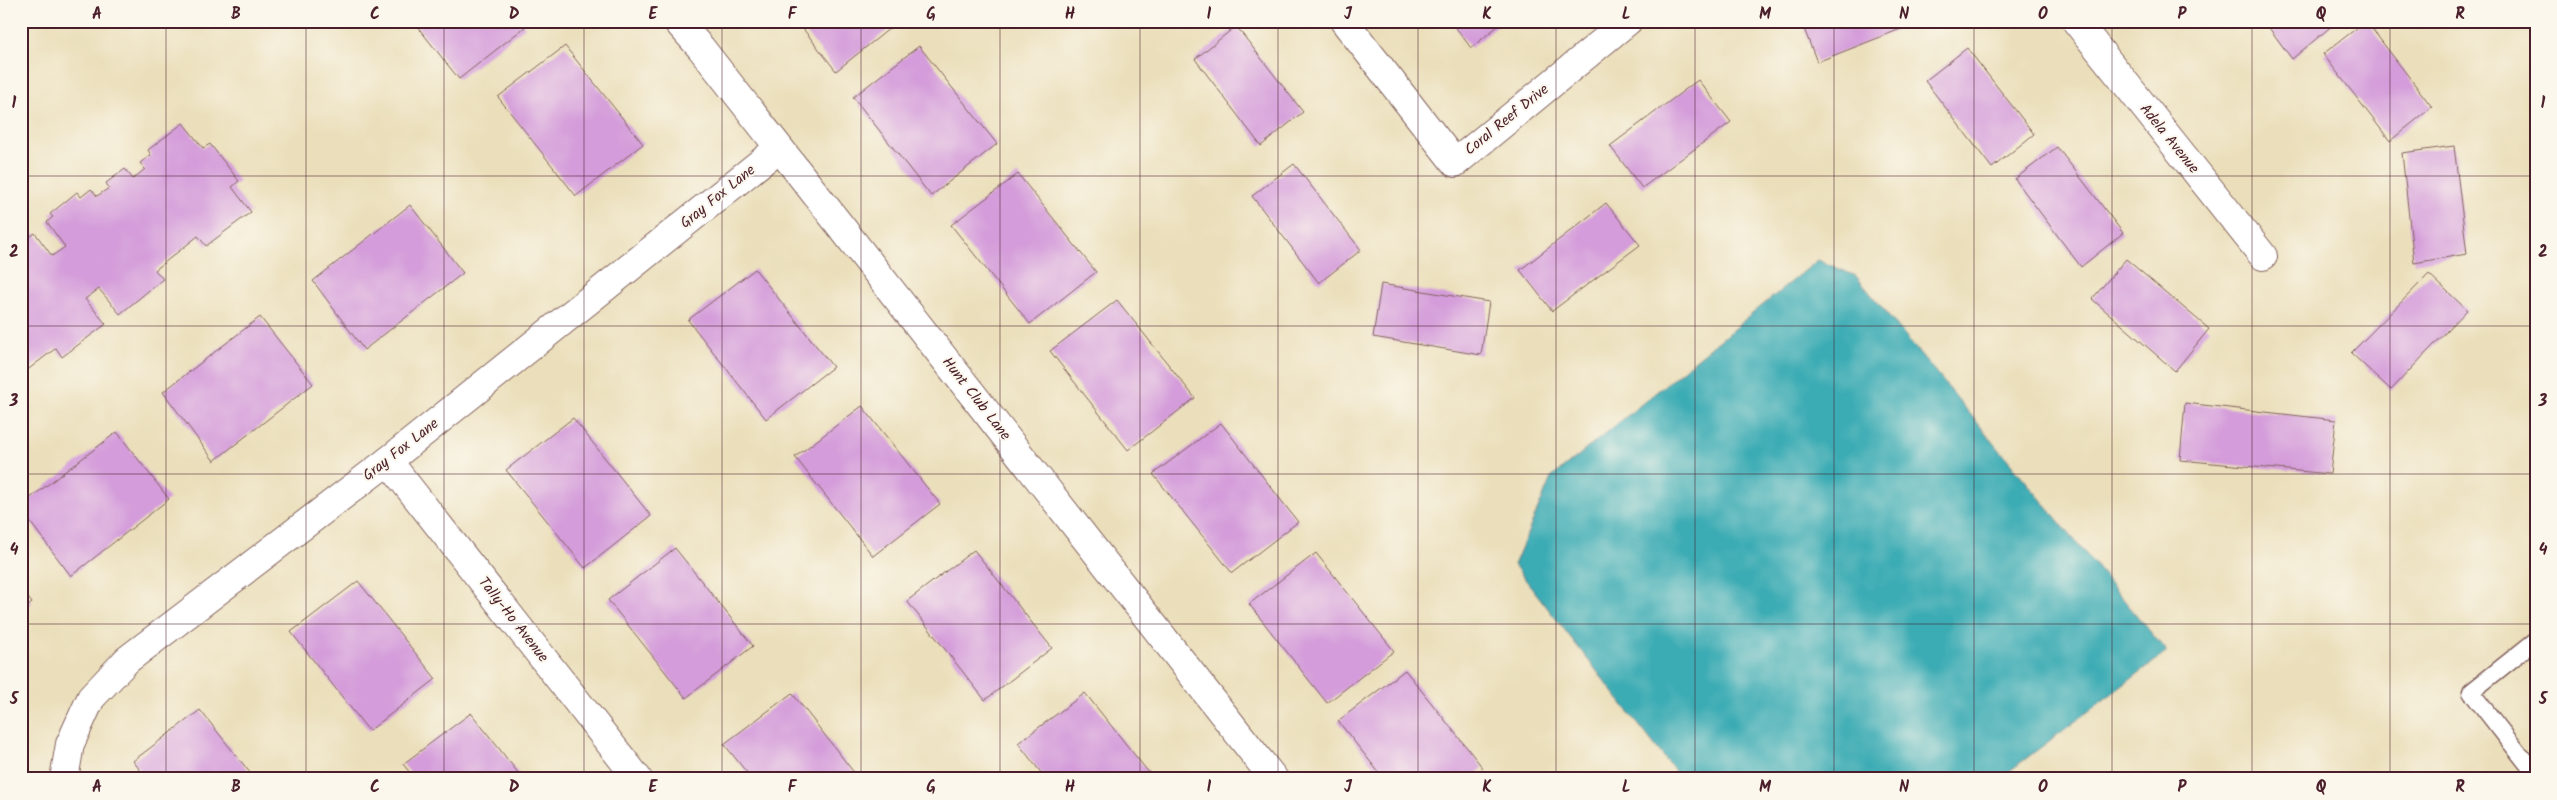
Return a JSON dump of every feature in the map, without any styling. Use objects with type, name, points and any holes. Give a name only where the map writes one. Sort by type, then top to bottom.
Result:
[{"type":"street","name":"Hunt Club Lane","points":[[677,21],[701,48],[1274,779]]},
{"type":"street","name":"Coral Reef Drive","points":[[1344,21],[1454,163],[1628,21]]},
{"type":"street","name":"Adela Avenue","points":[[2076,21],[2262,256]]},
{"type":"street","name":"Gray Fox Lane","points":[[64,779],[70,744],[91,698],[127,660],[388,461],[779,148]]},
{"type":"street","name":"Tally-Ho Avenue","points":[[388,461],[638,779]]},
{"type":"lane","points":[[2536,640],[2470,692],[2536,775]]},
{"type":"water","points":[[1818,260],[1856,276],[2167,652],[1999,779],[1681,779],[1514,565],[1551,478]]},
{"type":"building","points":[[413,21],[521,21],[525,27],[459,79]]},
{"type":"building","points":[[797,21],[899,21],[836,71]]},
{"type":"building","points":[[1451,21],[1504,21],[1471,48]]},
{"type":"building","points":[[1801,21],[1921,21],[1817,62]]},
{"type":"building","points":[[2264,21],[2332,21],[2334,24],[2292,59]]},
{"type":"building","points":[[2366,21],[2432,107],[2390,141],[2323,54]]},
{"type":"building","points":[[1236,26],[1303,112],[1261,146],[1195,59]]},
{"type":"building","points":[[565,46],[643,144],[576,196],[498,97]]},
{"type":"building","points":[[919,46],[997,144],[931,196],[853,97]]},
{"type":"building","points":[[1967,48],[2034,134],[1992,168],[1925,81]]},
{"type":"building","points":[[1698,80],[1731,122],[1642,188],[1610,146]]},
{"type":"building","points":[[183,123],[203,148],[210,144],[239,181],[232,187],[251,212],[206,246],[198,236],[155,270],[163,279],[120,314],[99,289],[85,299],[106,324],[62,357],[56,348],[21,375],[21,237],[25,234],[28,238],[35,233],[52,256],[65,247],[47,222],[53,217],[50,214],[77,192],[81,197],[91,189],[97,196],[109,188],[106,183],[125,169],[133,179],[145,169],[140,163],[151,155],[148,150]]},
{"type":"building","points":[[2454,146],[2467,254],[2414,263],[2402,153]]},
{"type":"building","points":[[2057,147],[2123,233],[2081,267],[2015,179]]},
{"type":"building","points":[[1294,164],[1361,250],[1319,283],[1252,196]]},
{"type":"building","points":[[1018,174],[1096,272],[1030,324],[951,225]]},
{"type":"building","points":[[1606,203],[1640,245],[1552,311],[1520,270]]},
{"type":"building","points":[[410,205],[463,273],[364,350],[313,281]]},
{"type":"building","points":[[2126,259],[2209,329],[2175,371],[2092,299]]},
{"type":"building","points":[[755,269],[833,367],[766,419],[688,320]]},
{"type":"building","points":[[2429,274],[2467,310],[2391,390],[2351,353]]},
{"type":"building","points":[[1381,284],[1489,302],[1481,355],[1373,337]]},
{"type":"building","points":[[1117,300],[1195,398],[1128,450],[1050,351]]},
{"type":"building","points":[[260,317],[313,384],[214,461],[163,392]]},
{"type":"building","points":[[2185,403],[2336,420],[2330,474],[2180,460]]},
{"type":"building","points":[[862,406],[940,504],[873,556],[795,457]]},
{"type":"building","points":[[573,418],[651,516],[585,568],[506,470]]},
{"type":"building","points":[[1221,423],[1298,522],[1232,573],[1153,474]]},
{"type":"building","points":[[117,432],[169,499],[71,576],[21,510],[21,505]]},
{"type":"building","points":[[675,548],[753,646],[686,698],[608,600]]},
{"type":"building","points":[[974,550],[1052,648],[985,700],[907,601]]},
{"type":"building","points":[[1316,553],[1394,651],[1327,703],[1249,604]]},
{"type":"building","points":[[358,581],[436,679],[369,731],[291,632]]},
{"type":"building","points":[[21,589],[32,603],[21,612]]},
{"type":"building","points":[[1405,670],[1483,768],[1469,779],[1384,779],[1338,721]]},
{"type":"building","points":[[792,693],[859,779],[752,779],[724,744]]},
{"type":"building","points":[[1085,693],[1154,779],[1046,779],[1018,743]]},
{"type":"building","points":[[200,710],[255,779],[147,779],[133,761]]},
{"type":"building","points":[[471,713],[523,779],[415,779],[403,764]]}]
